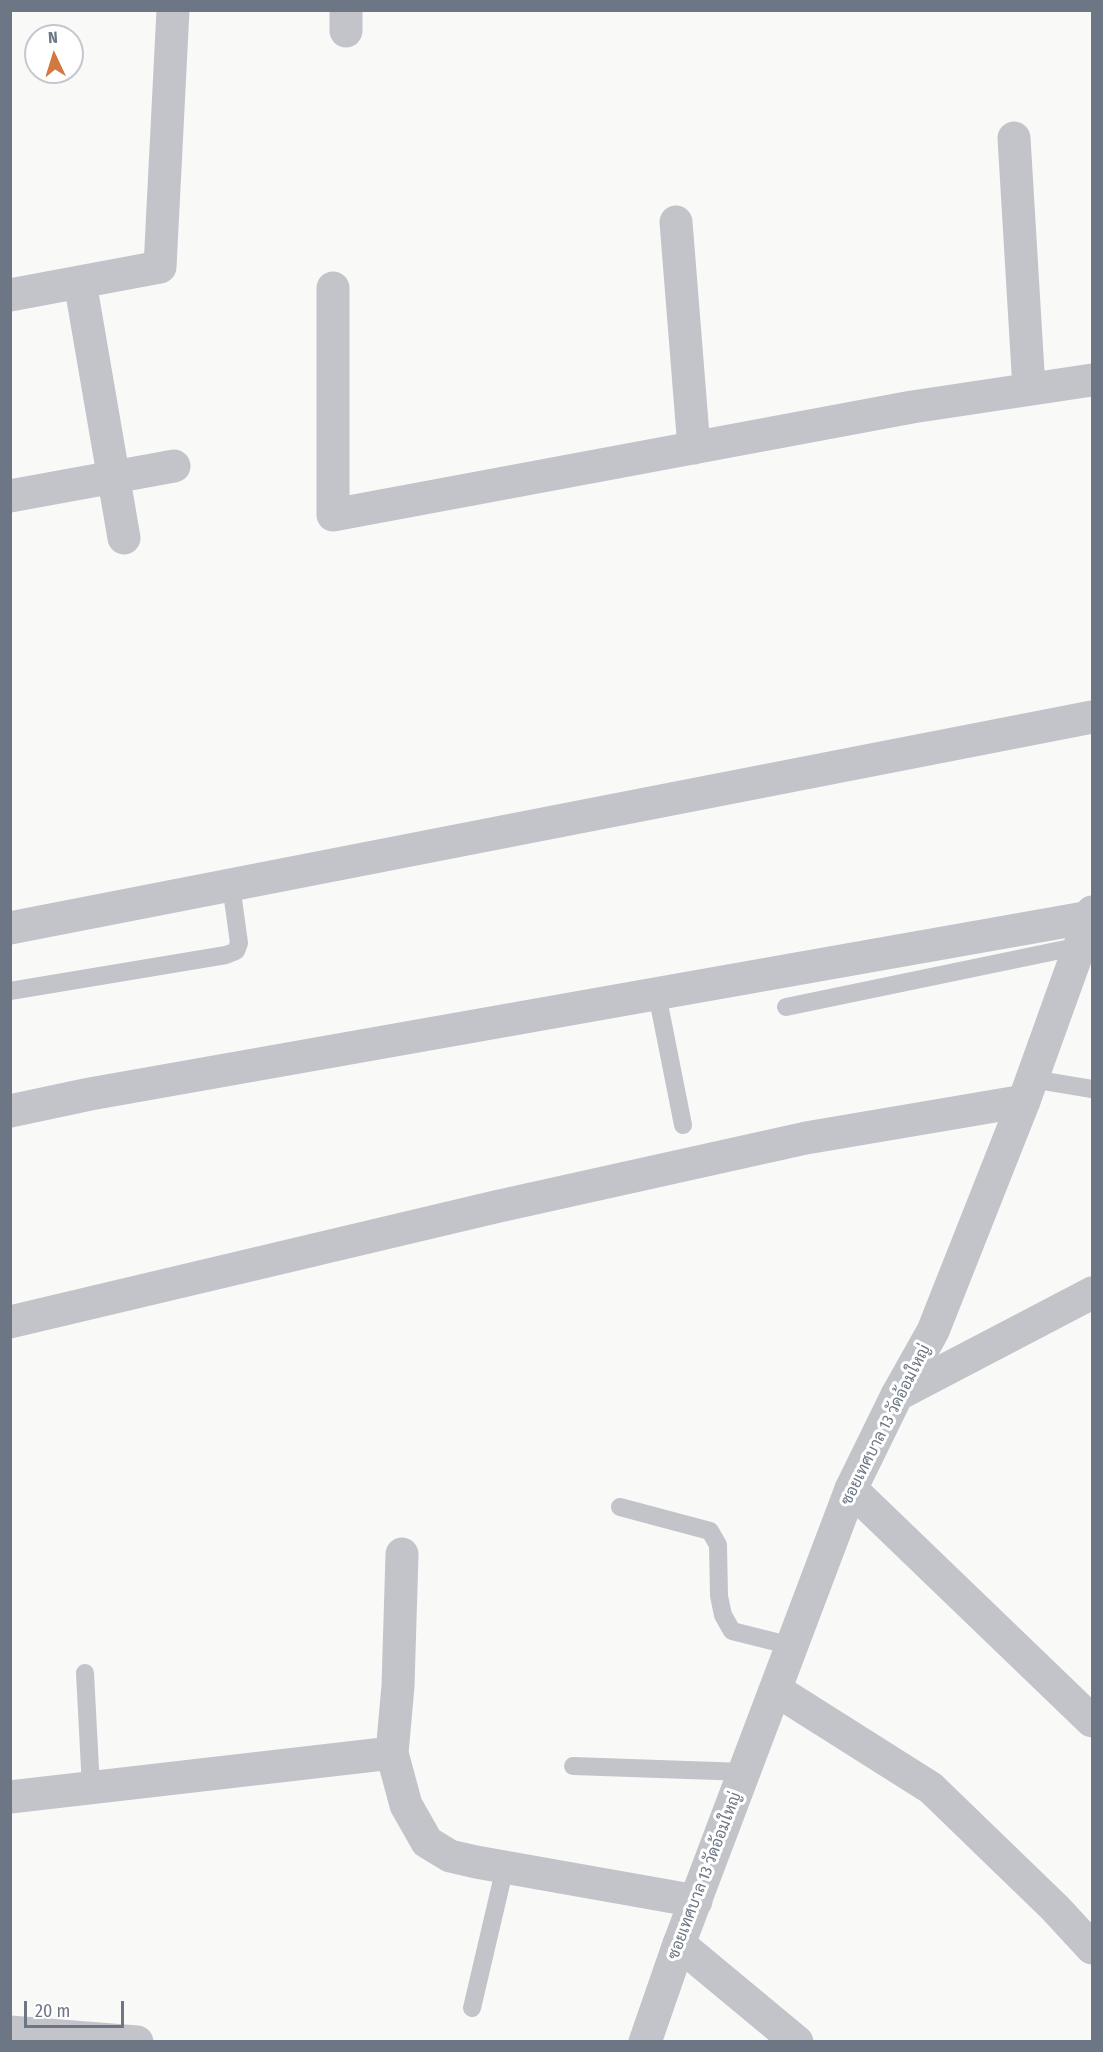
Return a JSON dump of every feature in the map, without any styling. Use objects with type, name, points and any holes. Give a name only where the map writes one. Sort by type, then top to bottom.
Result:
[{"type":"street","points":[[10,295],[160,267],[173,10]]},
{"type":"street","points":[[1014,138],[1029,389]]},
{"type":"street","points":[[676,222],[694,448]]},
{"type":"street","points":[[80,282],[124,538]]},
{"type":"street","points":[[333,288],[333,515],[912,407],[1092,380]]},
{"type":"street","points":[[10,496],[174,466]]},
{"type":"street","points":[[10,928],[1092,717]]},
{"type":"street","points":[[10,1111],[90,1094],[657,994],[1087,925]]},
{"type":"street","name":"ซอยเทศบาล 13 วัดอ้อมใหญ่","points":[[645,2042],[679,1944],[851,1489],[897,1395],[933,1331],[1028,1090],[1087,925]]},
{"type":"street","points":[[10,1322],[495,1207],[1028,1090]]},
{"type":"street","points":[[897,1395],[1092,1293]]},
{"type":"street","points":[[851,1489],[1092,1721]]},
{"type":"street","points":[[402,1554],[398,1686],[392,1753],[406,1805],[427,1842],[450,1856],[696,1901]]},
{"type":"street","points":[[776,1690],[931,1788],[1055,1908],[1092,1948]]},
{"type":"street","points":[[10,1797],[392,1753]]},
{"type":"street","points":[[679,1944],[797,2042]]},
{"type":"street","points":[[10,2032],[137,2042]]},
{"type":"lane","points":[[10,991],[214,957],[236,951],[239,943],[231,885]]},
{"type":"lane","points":[[786,1007],[1087,925]]},
{"type":"lane","points":[[657,994],[683,1125]]},
{"type":"lane","points":[[1028,1090],[1092,1089]]},
{"type":"lane","points":[[620,1508],[710,1531],[718,1545],[719,1596],[723,1615],[732,1631],[792,1646]]},
{"type":"lane","points":[[85,1673],[91,1788]]},
{"type":"lane","points":[[573,1766],[745,1772]]},
{"type":"lane","points":[[472,2008],[505,1867]]}]
